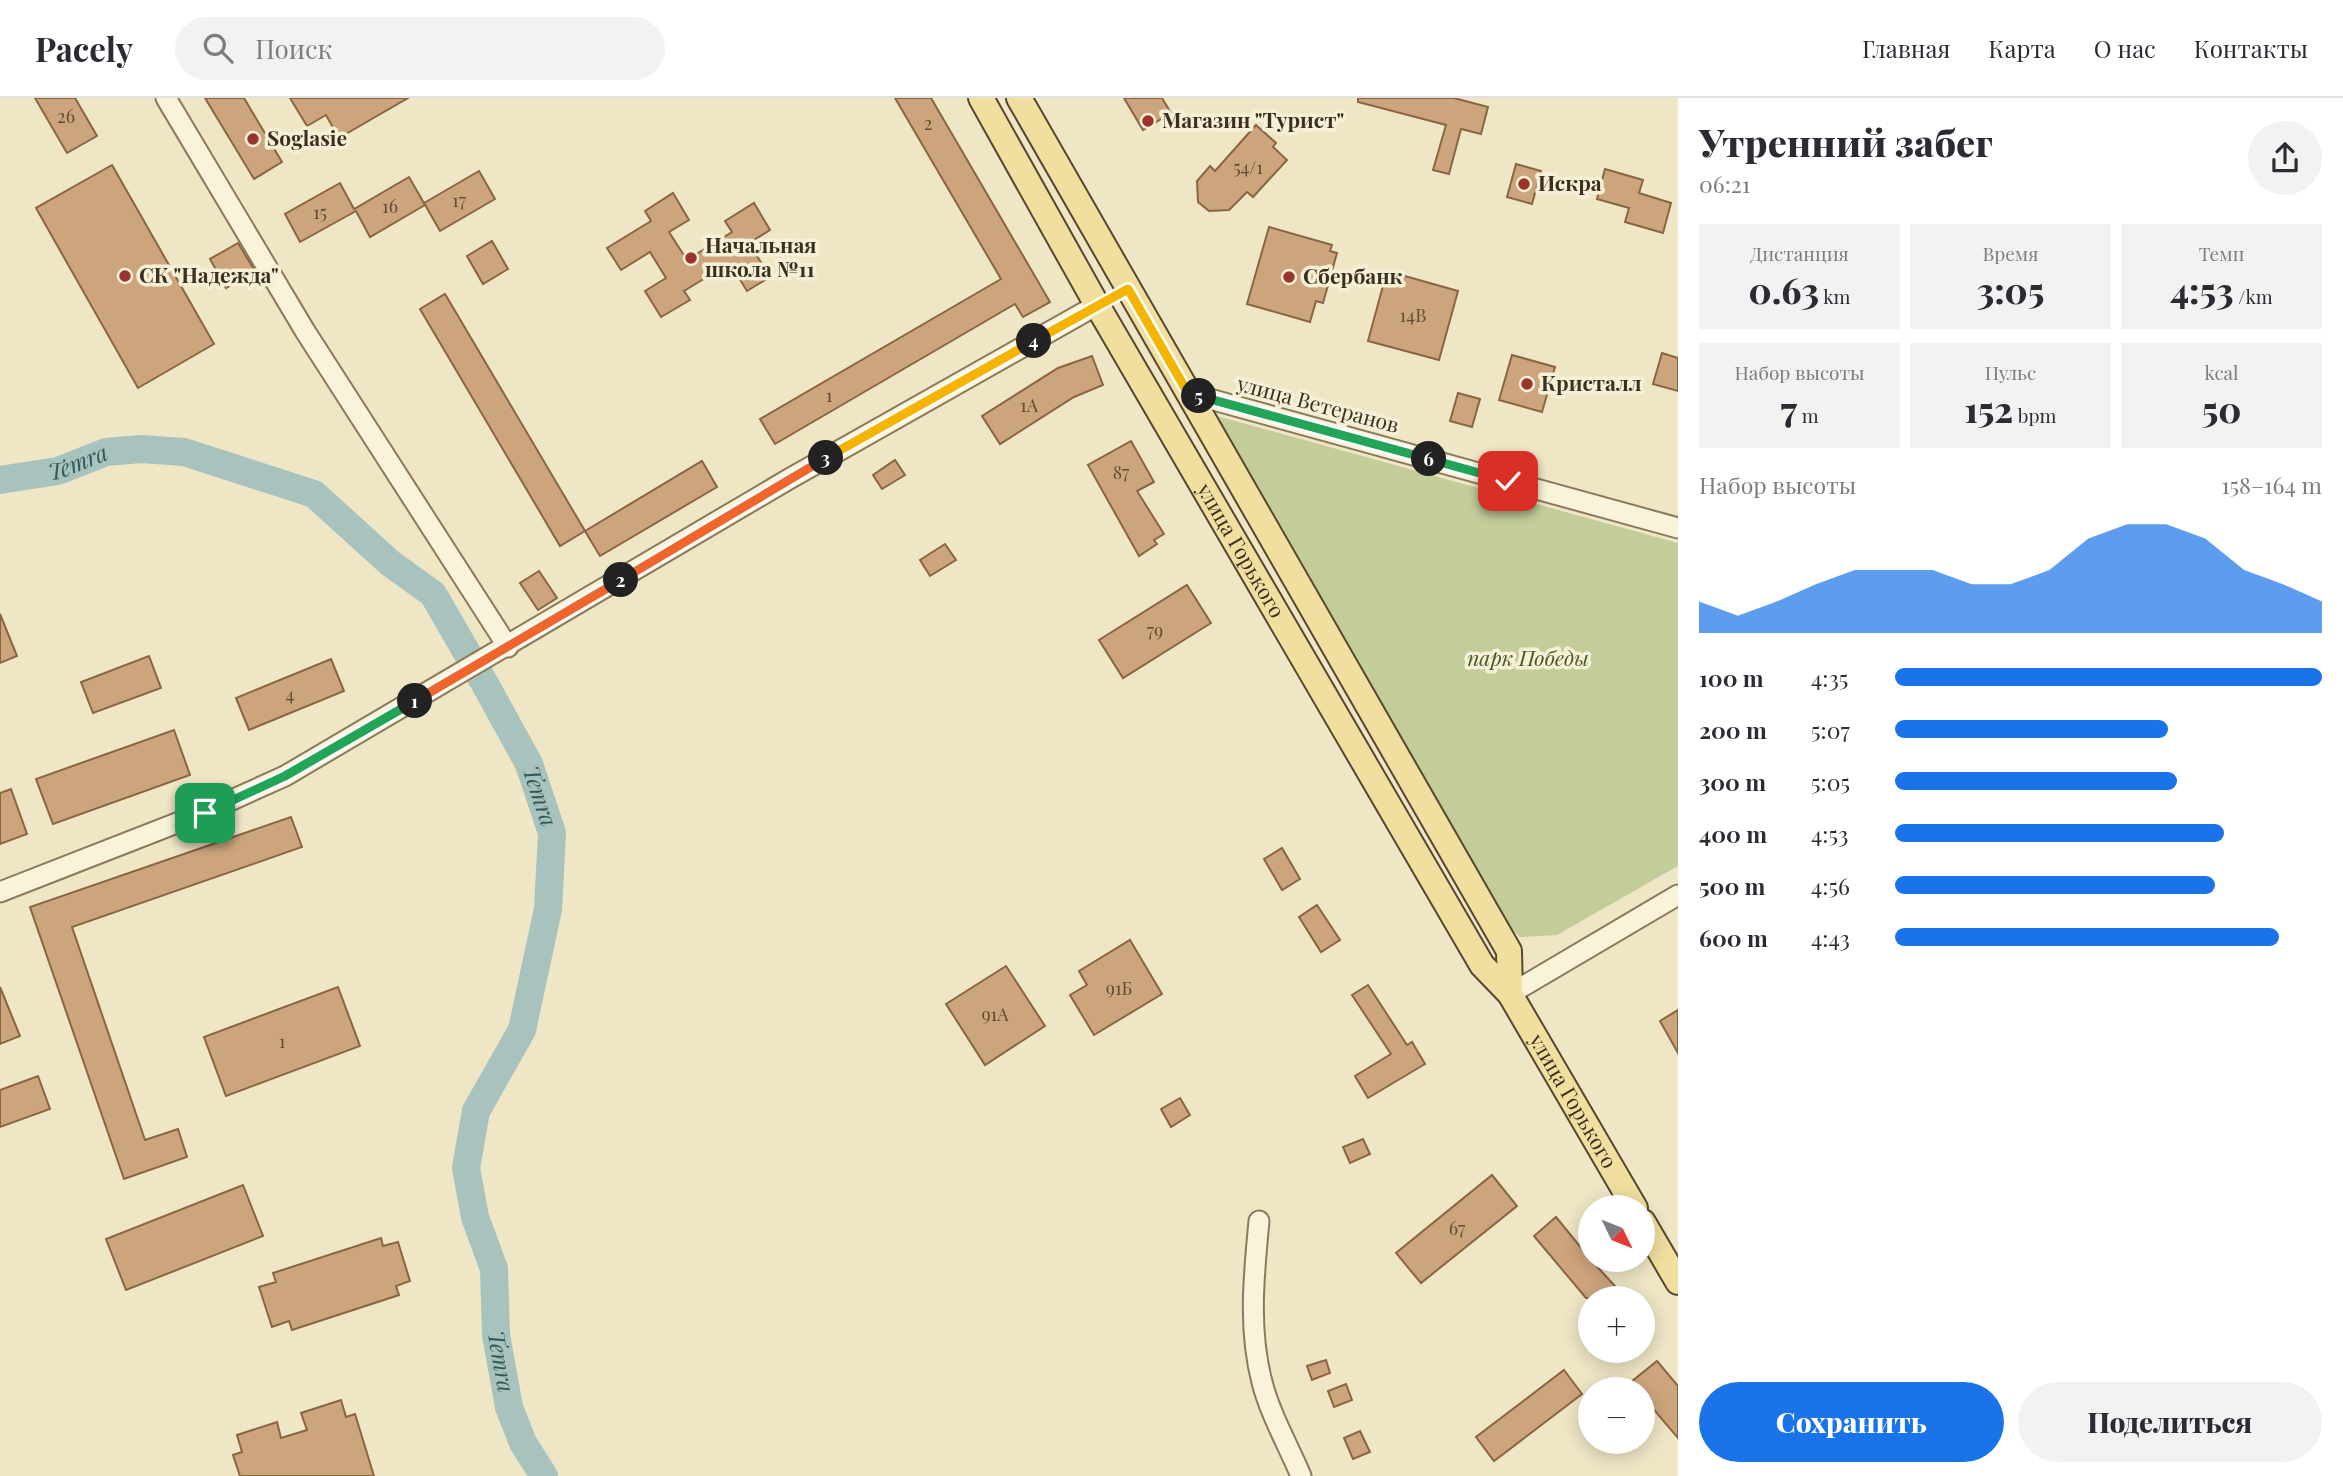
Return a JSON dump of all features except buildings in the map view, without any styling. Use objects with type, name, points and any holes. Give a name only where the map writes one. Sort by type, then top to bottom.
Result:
[{"type":"main road","name":"улица Горького","points":[[981,98],[1097,305],[1482,965],[1510,994],[1627,1195]]},
{"type":"main road","name":"улица Горького","points":[[1019,98],[1509,951],[1510,994]]},
{"type":"main road","points":[[1097,305],[1128,289]]},
{"type":"main road","points":[[1656,1244],[1678,1282]]},
{"type":"street","points":[[166,98],[305,331],[508,647]]},
{"type":"street","points":[[0,892],[205,813],[285,776],[789,479],[1097,305]]},
{"type":"street","name":"улица Ветеранов","points":[[1188,393],[1678,528]]},
{"type":"street","points":[[1510,994],[1678,895]]},
{"type":"street","points":[[1259,1221],[1254,1282],[1256,1346],[1262,1383],[1301,1476]]},
{"type":"green space","name":"парк Победы","points":[[1217,416],[1678,543],[1678,866],[1557,935],[1520,937],[1506,924]]},
{"type":"waterway","name":"Temra","points":[[0,480],[58,471],[106,452],[141,449],[184,452],[314,494],[390,563],[433,594],[529,764],[552,833],[548,909],[522,1030],[476,1111],[466,1168],[475,1217],[494,1269],[496,1335],[509,1407],[523,1443],[544,1476]]},
{"type":"place","name":"Магазин \"Турист\"","points":[[1148,121]]},
{"type":"place","name":"Soglasie","points":[[253,139]]},
{"type":"place","name":"Искра","points":[[1524,184]]},
{"type":"place","name":"Начальная школа №11","points":[[691,258]]},
{"type":"place","name":"СК \"Надежда\"","points":[[125,276]]},
{"type":"place","name":"Сбербанк","points":[[1289,277]]},
{"type":"place","name":"Кристалл","points":[[1527,384]]},
{"type":"route","points":[[205,813],[285,776],[789,479],[1128,289],[1188,393],[1508,481]]}]
